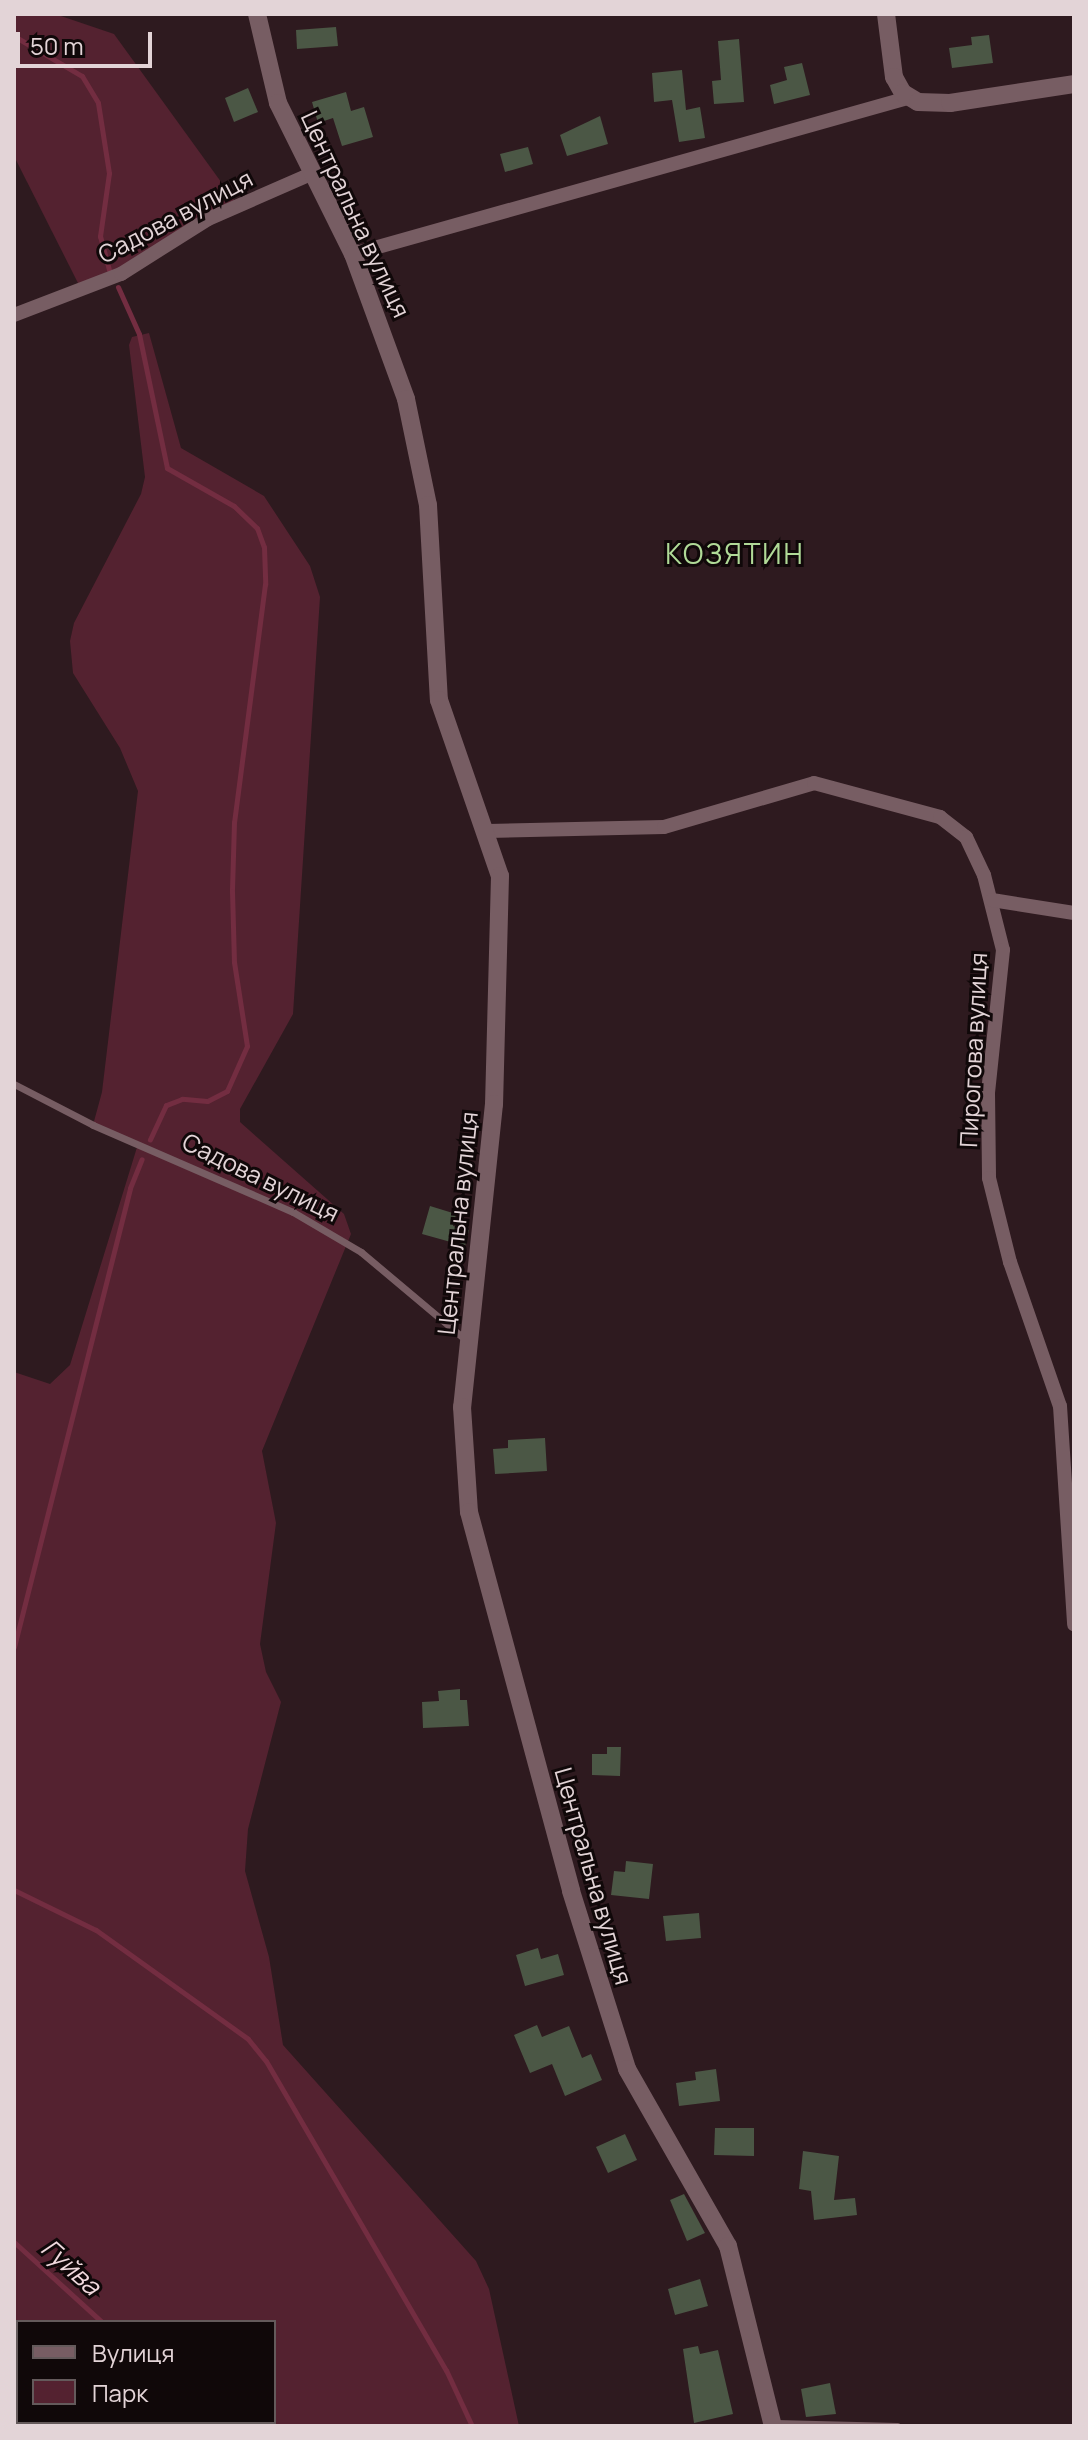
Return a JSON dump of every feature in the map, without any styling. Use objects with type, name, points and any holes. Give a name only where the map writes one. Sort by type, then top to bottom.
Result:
[{"type":"street","name":"Центральна вулиця","points":[[257,14],[278,103],[353,254],[413,423],[428,505],[439,700],[454,754],[488,831],[501,887],[498,1032],[481,1255],[468,1342],[461,1428],[469,1512],[567,1875],[627,2069],[728,2246],[773,2425]]},
{"type":"street","points":[[886,14],[891,66],[908,98]]},
{"type":"street","points":[[353,254],[908,98],[950,103],[1074,84]]},
{"type":"street","name":"Садова вулиця","points":[[14,315],[121,274],[208,219],[311,174]]},
{"type":"street","name":"Пирогова вулиця","points":[[488,831],[664,827],[798,784],[830,784],[954,825],[977,854],[992,900],[1003,950],[1003,979],[988,1093],[989,1178],[1010,1262],[1060,1406],[1074,1625]]},
{"type":"street","points":[[992,900],[1074,913]]},
{"type":"lane","name":"Садова вулиця","points":[[14,1084],[93,1125],[293,1212],[361,1252],[468,1342]]},
{"type":"lane","points":[[773,2425],[897,2426]]},
{"type":"green space","points":[[14,14],[55,14],[114,34],[237,204],[81,289],[14,156]]},
{"type":"green space","points":[[149,333],[181,448],[264,496],[310,566],[320,597],[293,1014],[240,1109],[240,1122],[344,1214],[351,1234],[262,1451],[276,1523],[260,1644],[266,1672],[281,1702],[248,1829],[245,1871],[269,1957],[283,2045],[476,2261],[489,2289],[519,2426],[14,2426],[14,1372],[50,1384],[70,1365],[138,1144],[93,1125],[102,1092],[138,791],[120,748],[73,673],[70,641],[74,623],[141,494],[145,477],[129,345],[132,337]]},
{"type":"building","points":[[336,27],[338,46],[297,49],[296,30]]},
{"type":"building","points":[[989,35],[993,63],[952,68],[949,48],[972,45],[971,37]]},
{"type":"building","points":[[739,39],[744,102],[714,104],[712,81],[721,80],[718,41]]},
{"type":"building","points":[[802,63],[810,95],[774,104],[770,85],[787,80],[784,67]]},
{"type":"building","points":[[682,70],[686,110],[700,107],[705,138],[679,142],[672,100],[654,102],[652,73]]},
{"type":"building","points":[[248,88],[258,112],[234,122],[225,98]]},
{"type":"building","points":[[346,92],[351,111],[364,107],[373,137],[342,146],[333,118],[318,123],[312,102]]},
{"type":"building","points":[[600,116],[608,144],[567,156],[560,135]]},
{"type":"building","points":[[528,147],[533,164],[505,172],[500,154]]},
{"type":"building","points":[[430,1206],[456,1214],[453,1226],[469,1230],[465,1246],[422,1234]]},
{"type":"building","points":[[545,1438],[547,1471],[495,1474],[493,1449],[508,1448],[508,1440]]},
{"type":"building","points":[[460,1689],[460,1700],[467,1700],[469,1726],[423,1728],[422,1702],[439,1701],[438,1691]]},
{"type":"building","points":[[607,1747],[621,1747],[620,1776],[592,1775],[592,1754],[607,1754]]},
{"type":"building","points":[[626,1861],[653,1864],[649,1899],[611,1895],[614,1871],[625,1872]]},
{"type":"building","points":[[699,1913],[701,1938],[666,1941],[663,1916]]},
{"type":"building","points":[[538,1948],[541,1959],[558,1954],[564,1975],[525,1986],[516,1955]]},
{"type":"building","points":[[537,2025],[542,2037],[569,2026],[582,2058],[591,2054],[602,2080],[565,2096],[552,2064],[530,2073],[514,2035]]},
{"type":"building","points":[[716,2069],[720,2101],[679,2106],[676,2083],[696,2080],[695,2072]]},
{"type":"building","points":[[715,2128],[754,2128],[754,2156],[714,2155]]},
{"type":"building","points":[[625,2134],[637,2160],[608,2173],[596,2147]]},
{"type":"building","points":[[803,2151],[839,2156],[834,2200],[855,2198],[857,2215],[814,2220],[811,2191],[799,2189]]},
{"type":"building","points":[[684,2194],[705,2233],[687,2241],[670,2200]]},
{"type":"building","points":[[700,2279],[708,2306],[675,2315],[668,2289]]},
{"type":"building","points":[[698,2346],[700,2354],[718,2350],[733,2414],[694,2423],[683,2349]]},
{"type":"building","points":[[830,2383],[836,2414],[806,2417],[801,2389]]},
{"type":"waterway","points":[[14,36],[82,76],[98,103],[109,173],[100,236],[109,270]]},
{"type":"waterway","points":[[118,287],[139,334],[167,468],[234,506],[257,528],[264,547],[265,584],[234,822],[234,962],[247,1046],[227,1091],[207,1101],[182,1099],[166,1105],[150,1140]]},
{"type":"waterway","points":[[14,1647],[130,1188],[142,1159]]},
{"type":"waterway","points":[[14,1890],[96,1930],[248,2039],[266,2061],[446,2370],[472,2426]]},
{"type":"waterway","name":"Гуйва","points":[[14,2242],[100,2320]]},
{"type":"district","name":"КОЗЯТИН","points":[[735,553]]}]
